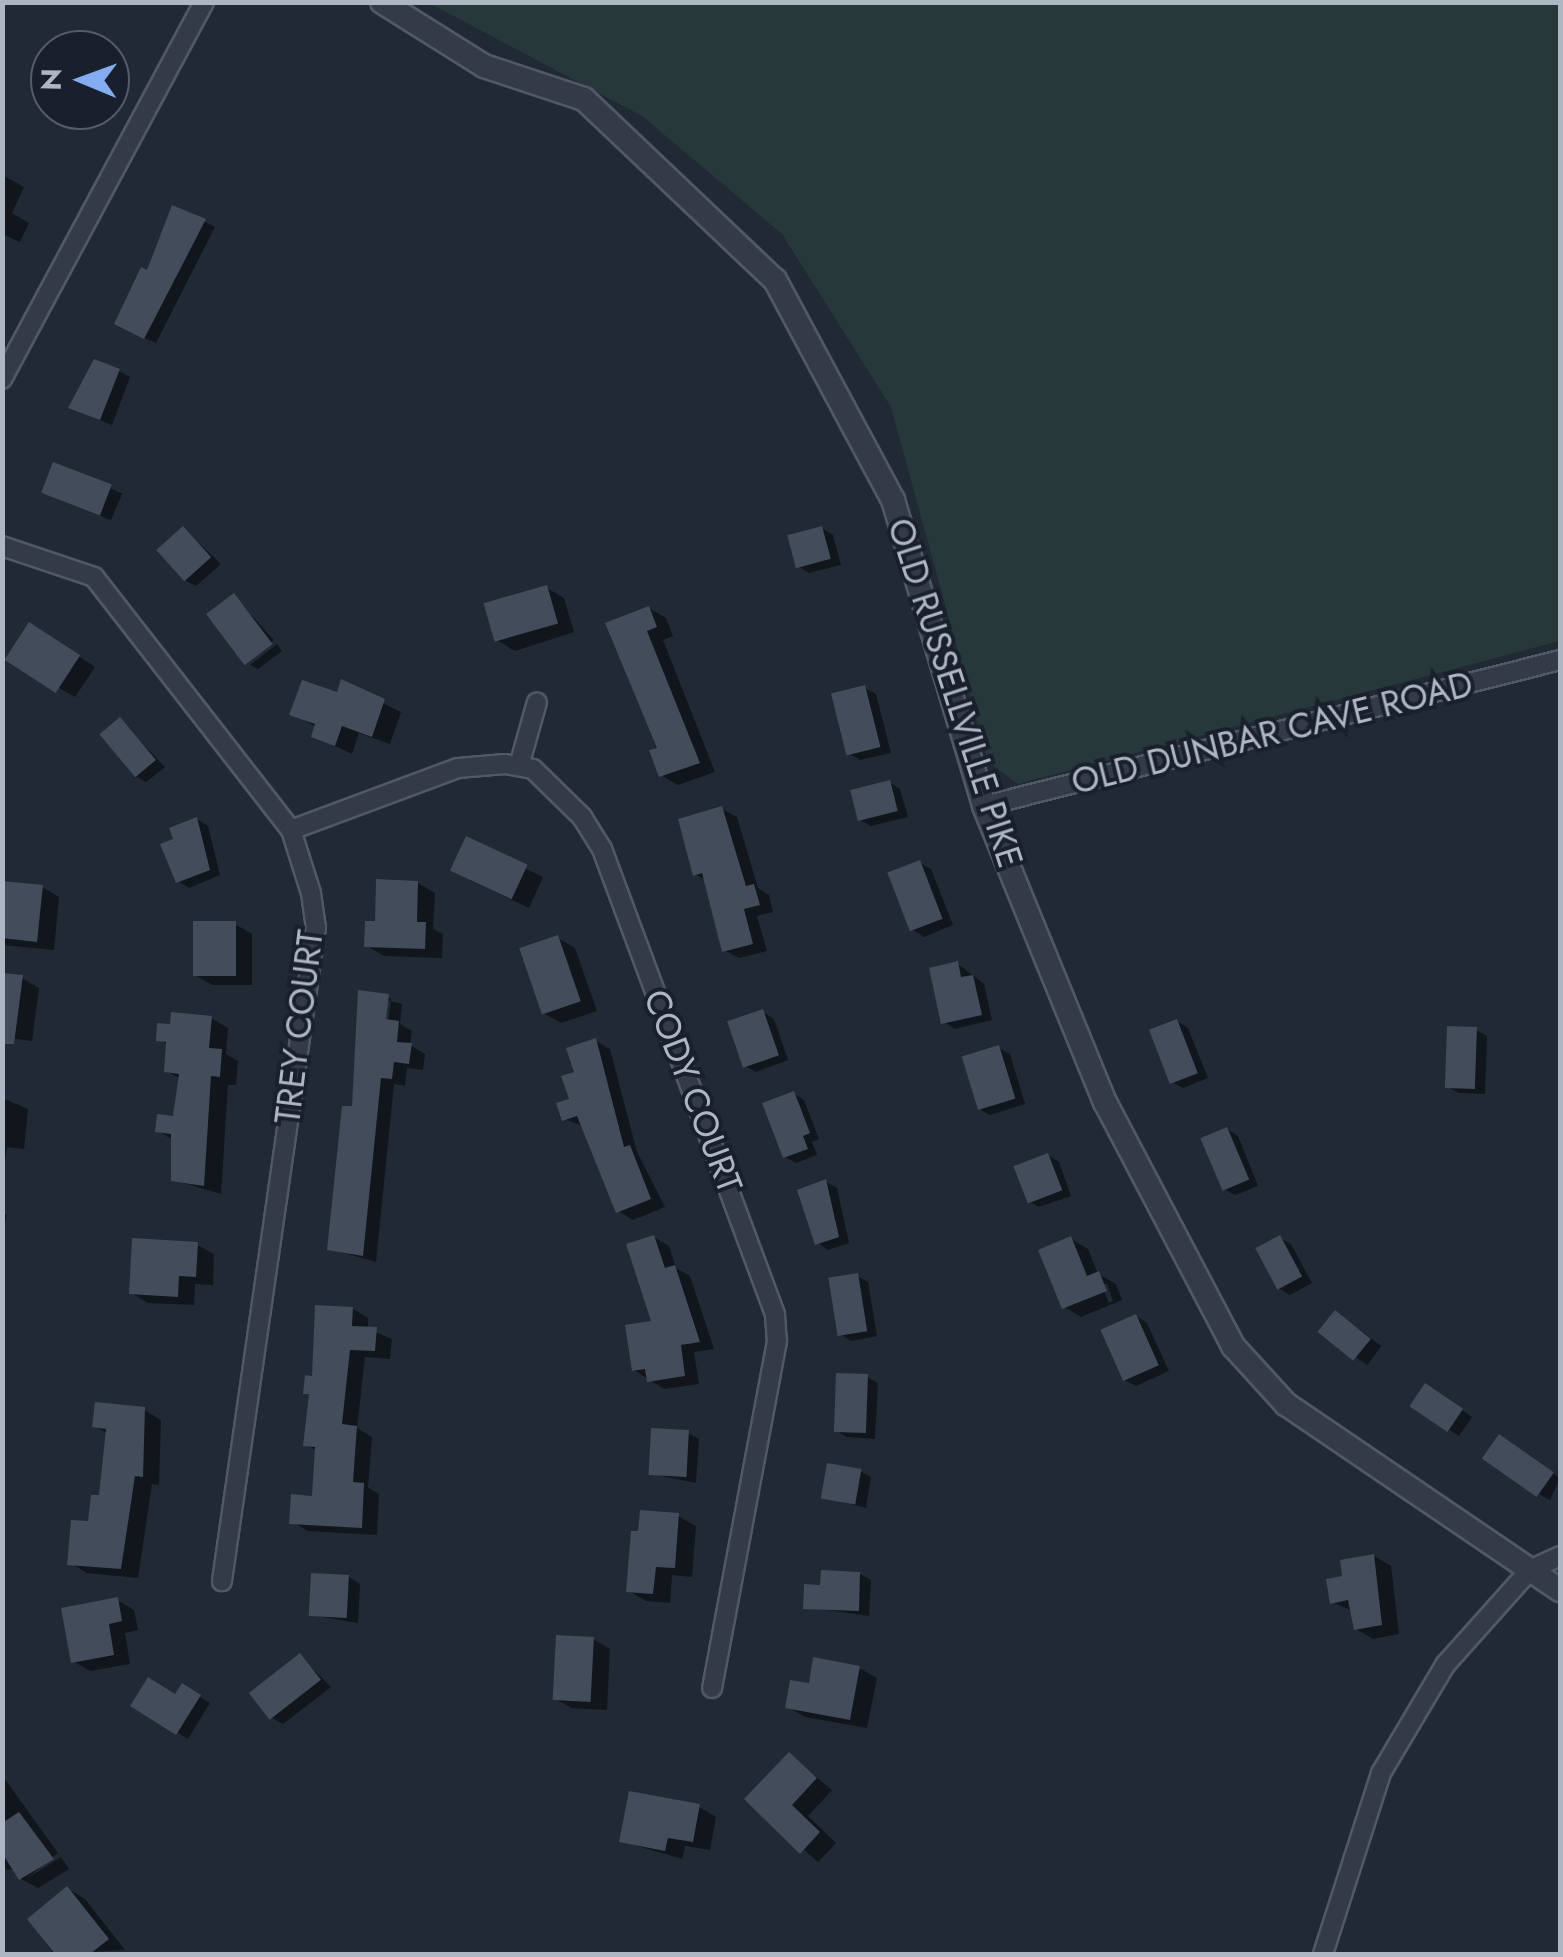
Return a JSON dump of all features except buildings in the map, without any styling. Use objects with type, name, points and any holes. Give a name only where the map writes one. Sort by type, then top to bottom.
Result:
[{"type":"street","points":[[2,379],[204,2]]},
{"type":"street","name":"OLD RUSSELLVILLE PIKE","points":[[382,2],[484,66],[584,99],[775,280],[893,500],[984,806],[1105,1102],[1233,1346],[1286,1404],[1560,1590]]},
{"type":"street","name":"TREY COURT","points":[[2,546],[94,577],[292,830],[316,927],[222,1581]]},
{"type":"street","name":"OLD DUNBAR CAVE ROAD","points":[[984,806],[1560,660]]},
{"type":"street","points":[[292,830],[458,768],[519,766],[538,702]]},
{"type":"street","name":"CODY COURT","points":[[519,766],[533,769],[582,817],[602,849],[775,1315],[777,1341],[712,1688]]},
{"type":"street","points":[[1323,1954],[1381,1773],[1445,1664],[1530,1570],[1560,1556]]},
{"type":"shaded area","points":[[429,3],[1560,3],[1560,641],[1018,784],[988,762],[891,407],[782,234],[642,116]]}]
